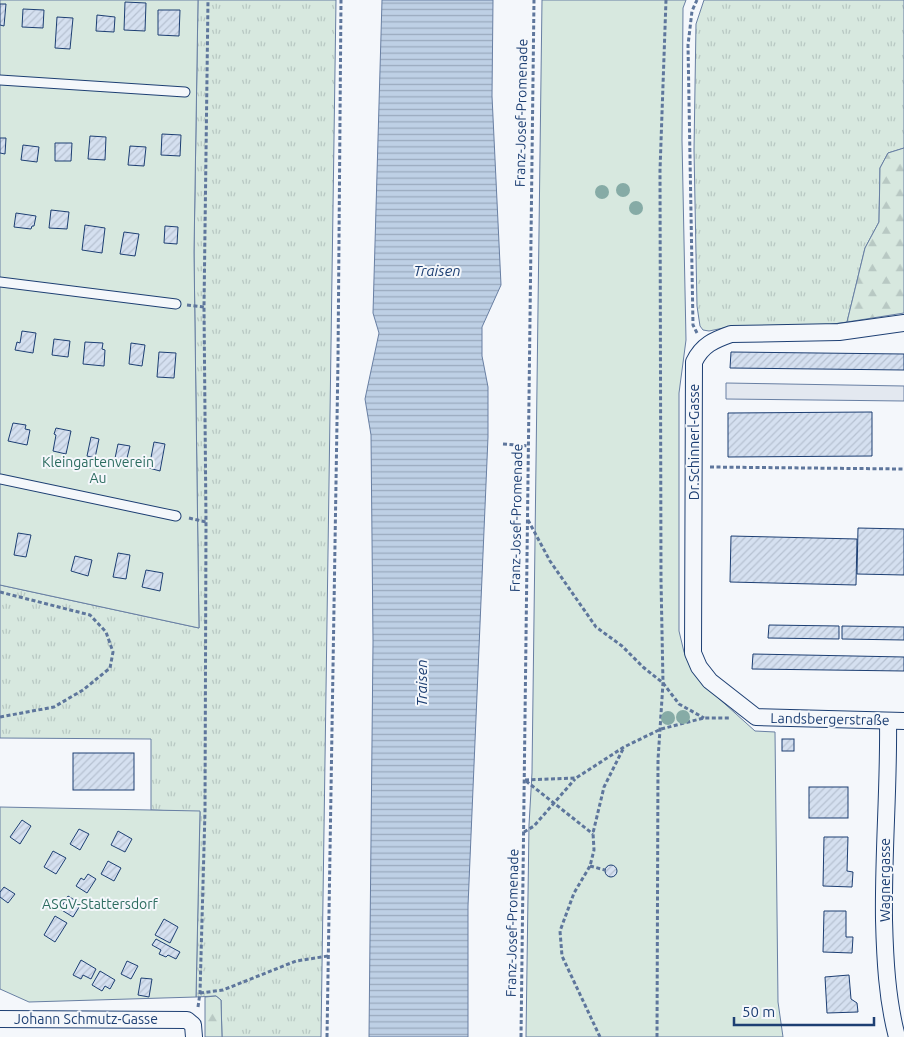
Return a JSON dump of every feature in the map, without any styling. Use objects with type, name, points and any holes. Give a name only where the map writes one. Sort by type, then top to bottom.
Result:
[{"type":"street","points":[[703,348],[716,339],[731,334],[839,332],[904,322]]},
{"type":"street","name":"Dr.Schinnerl-Gasse","points":[[703,348],[694,362],[693,653],[710,681],[756,717]]},
{"type":"street","name":"Landsbergerstraße","points":[[756,717],[896,721]]},
{"type":"street","name":"Wagnergasse","points":[[896,721],[883,877],[885,961],[892,1018],[897,1037]]},
{"type":"street","name":"Johann Schmutz-Gasse","points":[[0,1019],[173,1018],[187,1020],[194,1031]]},
{"type":"lane","points":[[0,80],[185,92]]},
{"type":"lane","points":[[0,282],[176,304]]},
{"type":"lane","points":[[0,479],[176,516]]},
{"type":"path","points":[[194,1031],[200,993],[205,801],[206,522],[204,307],[208,0]]},
{"type":"path","points":[[327,1037],[338,360],[341,0]]},
{"type":"path","name":"Franz-Josef-Promenade","points":[[521,1037],[534,0]]},
{"type":"path","points":[[657,1037],[658,770],[663,683],[660,170],[666,0]]},
{"type":"path","points":[[697,0],[692,11],[688,45],[689,142],[694,325],[703,348]]},
{"type":"path","points":[[503,444],[529,446]]},
{"type":"path","points":[[694,466],[904,469]]},
{"type":"path","points":[[527,520],[550,561],[596,627],[622,646],[643,667],[663,683],[679,704],[704,718]]},
{"type":"path","points":[[0,592],[90,615],[106,632],[113,652],[110,668],[83,690],[54,707],[0,717]]},
{"type":"path","points":[[524,832],[534,826],[576,778],[624,747],[660,729],[704,718],[756,717]]},
{"type":"path","points":[[600,1037],[562,956],[560,931],[574,893],[590,866],[594,850],[593,834],[604,787],[624,747]]},
{"type":"path","points":[[525,780],[576,778]]},
{"type":"path","points":[[525,780],[554,805],[593,834]]},
{"type":"path","points":[[590,866],[605,870]]},
{"type":"path","points":[[200,993],[224,990],[296,961],[328,956]]},
{"type":"green space","name":"Kleingartenverein Au","points":[[0,0],[198,0],[194,252],[199,628],[0,585]]},
{"type":"green space","points":[[198,0],[336,0],[321,1037],[222,1037],[221,1000],[216,996],[196,997],[200,812],[151,810],[151,739],[0,738],[0,585],[199,628],[194,252]]},
{"type":"green space","points":[[542,0],[686,0],[683,8],[682,140],[686,340],[679,393],[679,631],[684,652],[693,671],[705,686],[755,731],[775,732],[778,1002],[783,1037],[526,1037],[529,825],[532,773]]},
{"type":"green space","points":[[704,0],[904,0],[904,148],[888,153],[880,168],[879,222],[865,248],[847,322],[826,325],[733,326],[709,331],[703,330],[700,326],[697,306],[694,150],[696,24]]},
{"type":"green space","points":[[904,148],[904,313],[847,322],[865,248],[879,222],[880,168],[888,153]]},
{"type":"green space","name":"ASGV-Stattersdorf","points":[[0,807],[200,811],[196,997],[29,1002],[0,989]]},
{"type":"green space","points":[[216,996],[221,1000],[222,1037],[205,1037],[205,997]]},
{"type":"shaded area","points":[[726,383],[904,386],[904,401],[726,399]]},
{"type":"water","name":"Traisen","points":[[382,0],[493,0],[492,96],[501,285],[482,327],[482,356],[488,387],[488,437],[468,906],[468,1037],[369,1037],[373,642],[371,435],[365,399],[379,333],[373,313]]},
{"type":"building","points":[[125,2],[146,3],[145,31],[124,30]]},
{"type":"building","points":[[0,4],[6,4],[4,26],[0,25]]},
{"type":"building","points":[[23,9],[44,10],[43,28],[22,27]]},
{"type":"building","points":[[158,10],[180,10],[179,36],[158,35]]},
{"type":"building","points":[[97,15],[115,17],[114,32],[96,31]]},
{"type":"building","points":[[57,17],[73,18],[70,49],[55,48]]},
{"type":"building","points":[[162,134],[181,135],[180,156],[161,155]]},
{"type":"building","points":[[90,136],[106,137],[105,160],[88,159]]},
{"type":"building","points":[[0,138],[6,138],[5,154],[0,153]]},
{"type":"building","points":[[55,143],[72,143],[71,161],[55,161]]},
{"type":"building","points":[[23,145],[39,147],[37,162],[21,160]]},
{"type":"building","points":[[130,146],[146,147],[144,166],[128,165]]},
{"type":"building","points":[[51,210],[69,212],[67,229],[49,228]]},
{"type":"building","points":[[16,213],[36,216],[34,226],[31,229],[14,227]]},
{"type":"building","points":[[85,225],[105,228],[102,253],[82,250]]},
{"type":"building","points":[[165,226],[178,227],[177,244],[164,243]]},
{"type":"building","points":[[124,232],[139,234],[135,256],[120,254]]},
{"type":"building","points":[[22,331],[36,333],[33,353],[15,350],[17,342],[20,343]]},
{"type":"building","points":[[54,339],[70,341],[68,357],[52,355]]},
{"type":"building","points":[[85,342],[103,343],[102,349],[105,350],[104,366],[83,364]]},
{"type":"building","points":[[131,343],[145,345],[142,366],[129,364]]},
{"type":"building","points":[[159,352],[176,353],[174,378],[157,377]]},
{"type":"building","points":[[731,352],[904,354],[904,370],[730,368]]},
{"type":"building","points":[[872,412],[872,456],[728,457],[728,413]]},
{"type":"building","points":[[13,423],[26,425],[25,429],[30,430],[27,445],[8,441]]},
{"type":"building","points":[[56,428],[71,431],[66,454],[53,451]]},
{"type":"building","points":[[91,437],[99,439],[95,458],[87,456]]},
{"type":"building","points":[[154,442],[165,444],[160,471],[149,468]]},
{"type":"building","points":[[118,444],[130,446],[125,466],[114,463]]},
{"type":"building","points":[[858,528],[904,529],[904,575],[857,574]]},
{"type":"building","points":[[18,533],[31,535],[26,557],[14,555]]},
{"type":"building","points":[[731,536],[857,539],[856,585],[730,582]]},
{"type":"building","points":[[118,553],[130,555],[126,579],[113,577]]},
{"type":"building","points":[[75,556],[92,560],[88,576],[71,571]]},
{"type":"building","points":[[146,570],[163,573],[160,591],[142,587]]},
{"type":"building","points":[[769,625],[839,626],[839,639],[768,638]]},
{"type":"building","points":[[842,626],[904,627],[904,640],[842,639]]},
{"type":"building","points":[[753,654],[904,657],[904,671],[752,669]]},
{"type":"building","points":[[782,739],[794,739],[794,751],[782,751]]},
{"type":"building","points":[[73,753],[134,753],[134,790],[73,790]]},
{"type":"building","points":[[809,787],[848,787],[848,818],[809,818]]},
{"type":"building","points":[[22,820],[31,826],[20,844],[10,837]]},
{"type":"building","points":[[79,829],[89,834],[80,850],[70,844]]},
{"type":"building","points":[[118,831],[132,839],[125,852],[111,845]]},
{"type":"building","points":[[824,837],[848,837],[847,871],[853,872],[852,887],[823,886]]},
{"type":"building","points":[[53,851],[66,858],[56,874],[44,867]]},
{"type":"building","points":[[108,861],[121,868],[114,881],[101,874]]},
{"type":"building","points":[[609,865],[613,865],[617,871],[613,877],[609,877],[605,873],[605,869]]},
{"type":"building","points":[[88,874],[96,879],[87,893],[76,886],[81,878],[84,880]]},
{"type":"building","points":[[4,887],[15,894],[8,903],[0,897],[0,892]]},
{"type":"building","points":[[68,896],[81,904],[73,917],[60,909]]},
{"type":"building","points":[[824,911],[846,911],[846,937],[853,937],[852,953],[823,952]]},
{"type":"building","points":[[55,916],[67,923],[55,942],[44,935]]},
{"type":"building","points":[[164,919],[178,927],[170,943],[155,935]]},
{"type":"building","points":[[156,939],[180,952],[176,959],[168,955],[166,957],[159,954],[161,950],[152,945]]},
{"type":"building","points":[[81,960],[96,969],[91,979],[83,975],[81,979],[73,975]]},
{"type":"building","points":[[127,961],[138,966],[131,979],[121,974]]},
{"type":"building","points":[[100,971],[115,980],[110,989],[105,986],[102,991],[92,985]]},
{"type":"building","points":[[849,975],[851,999],[857,1003],[858,1012],[827,1013],[825,977]]},
{"type":"building","points":[[141,978],[152,979],[149,997],[138,995]]}]
